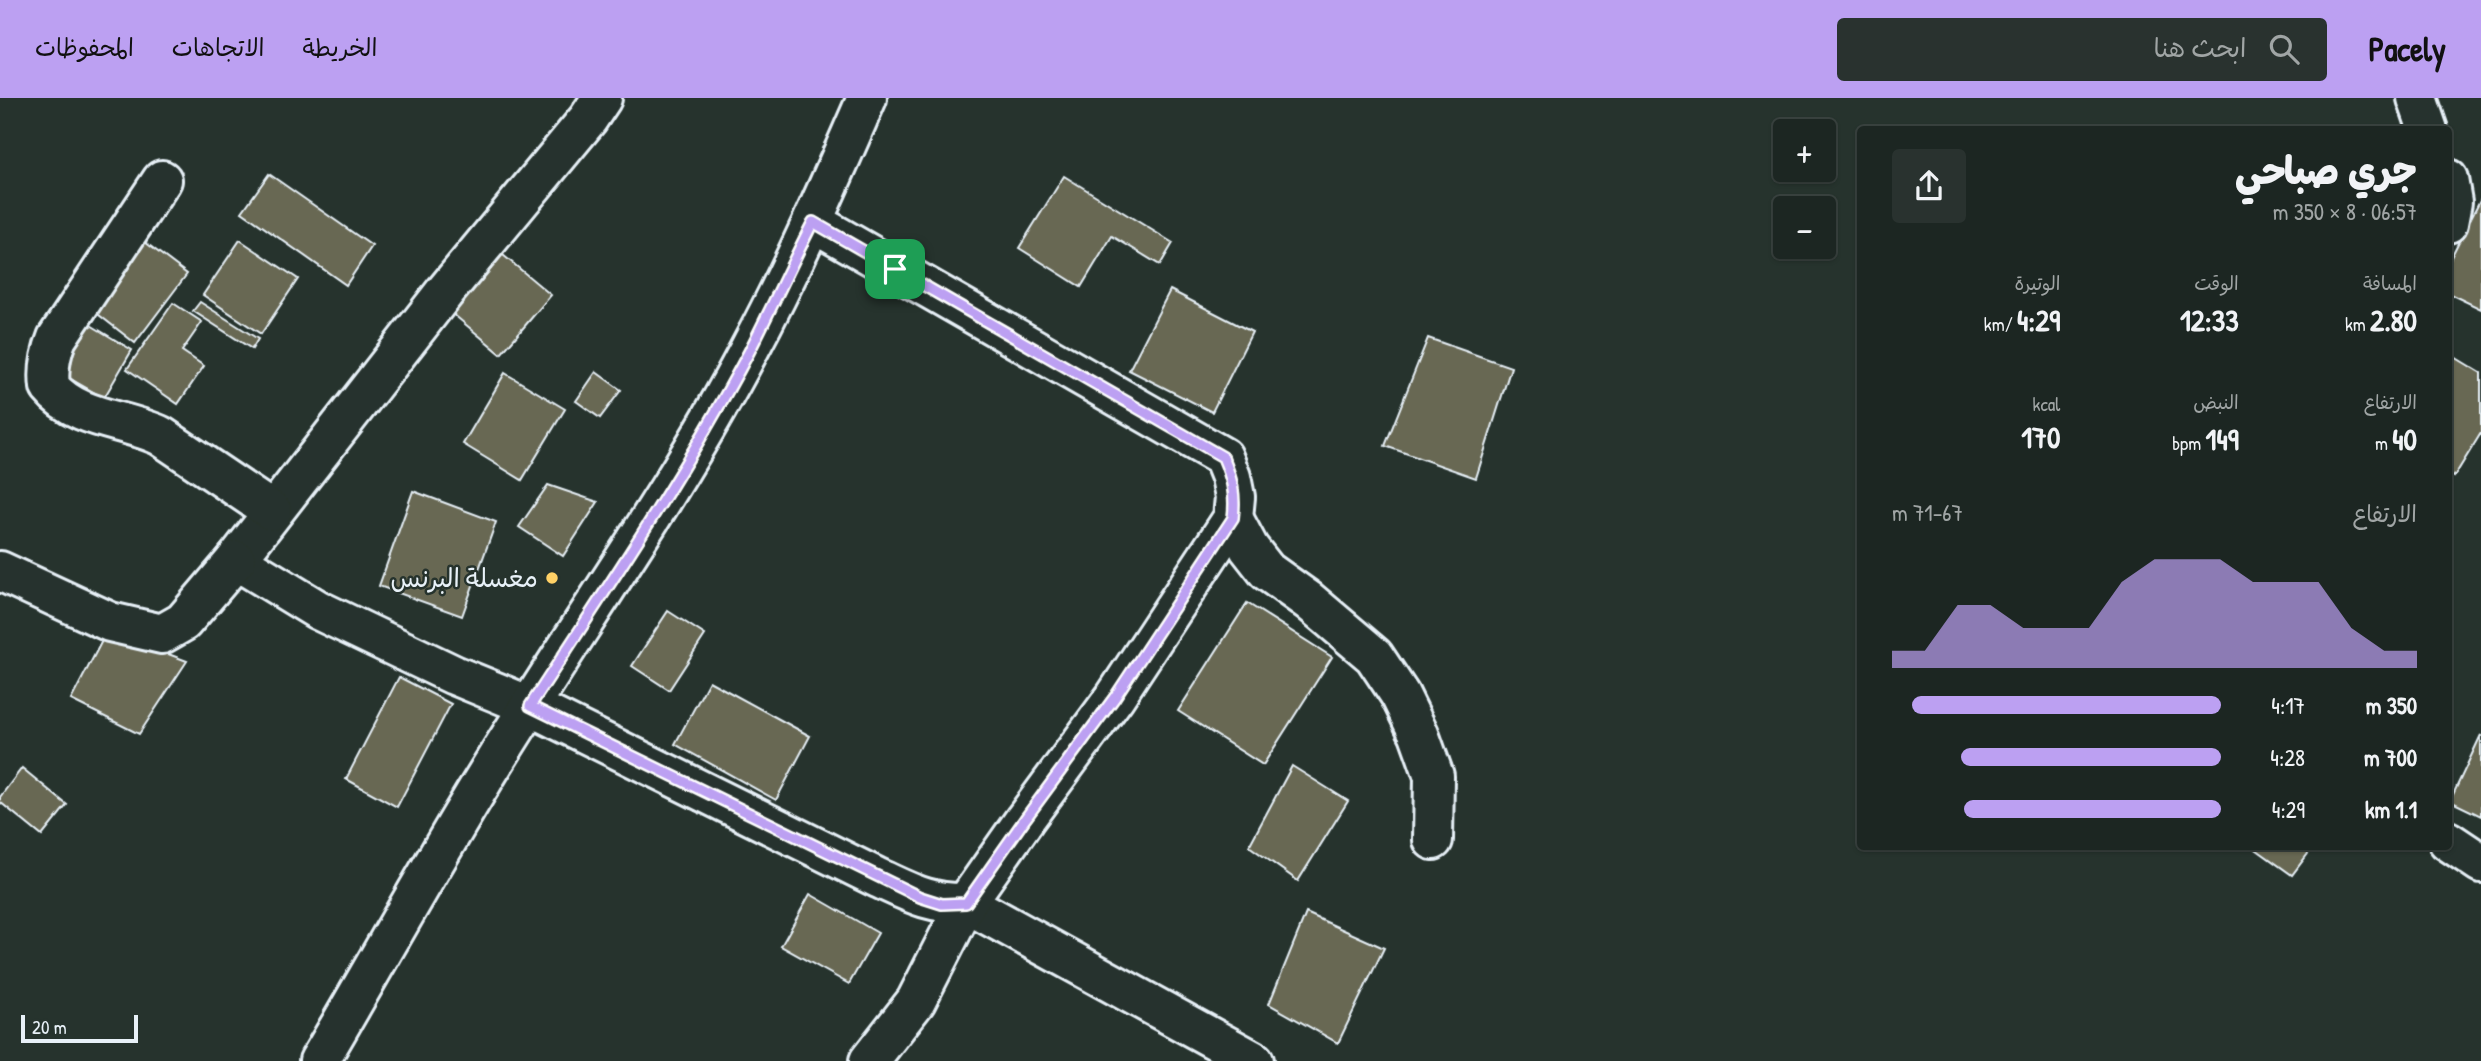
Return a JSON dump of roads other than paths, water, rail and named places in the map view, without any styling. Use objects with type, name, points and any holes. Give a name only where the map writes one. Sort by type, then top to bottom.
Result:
[{"type":"street","points":[[0,571],[110,622],[162,634],[177,628],[236,560],[444,293],[602,98]]},
{"type":"street","points":[[319,1061],[482,782],[608,587],[749,352],[813,222],[867,98]]},
{"type":"street","points":[[2417,98],[2427,126]]},
{"type":"street","points":[[162,180],[57,338],[49,377],[50,387],[66,402],[160,436],[272,511]]},
{"type":"street","points":[[813,222],[1223,457],[1235,497],[1233,518],[1115,697],[966,903],[916,1001],[869,1061]]},
{"type":"street","points":[[1233,518],[1249,548],[1267,571],[1309,601],[1374,656],[1400,695],[1419,734],[1434,776],[1433,840]]},
{"type":"street","points":[[236,560],[318,610],[454,674],[530,706],[920,897],[942,904],[966,903],[1254,1061]]},
{"type":"street","points":[[2452,844],[2481,863]]},
{"type":"place","name":"مغسلة البرنس","points":[[552,578]]}]
